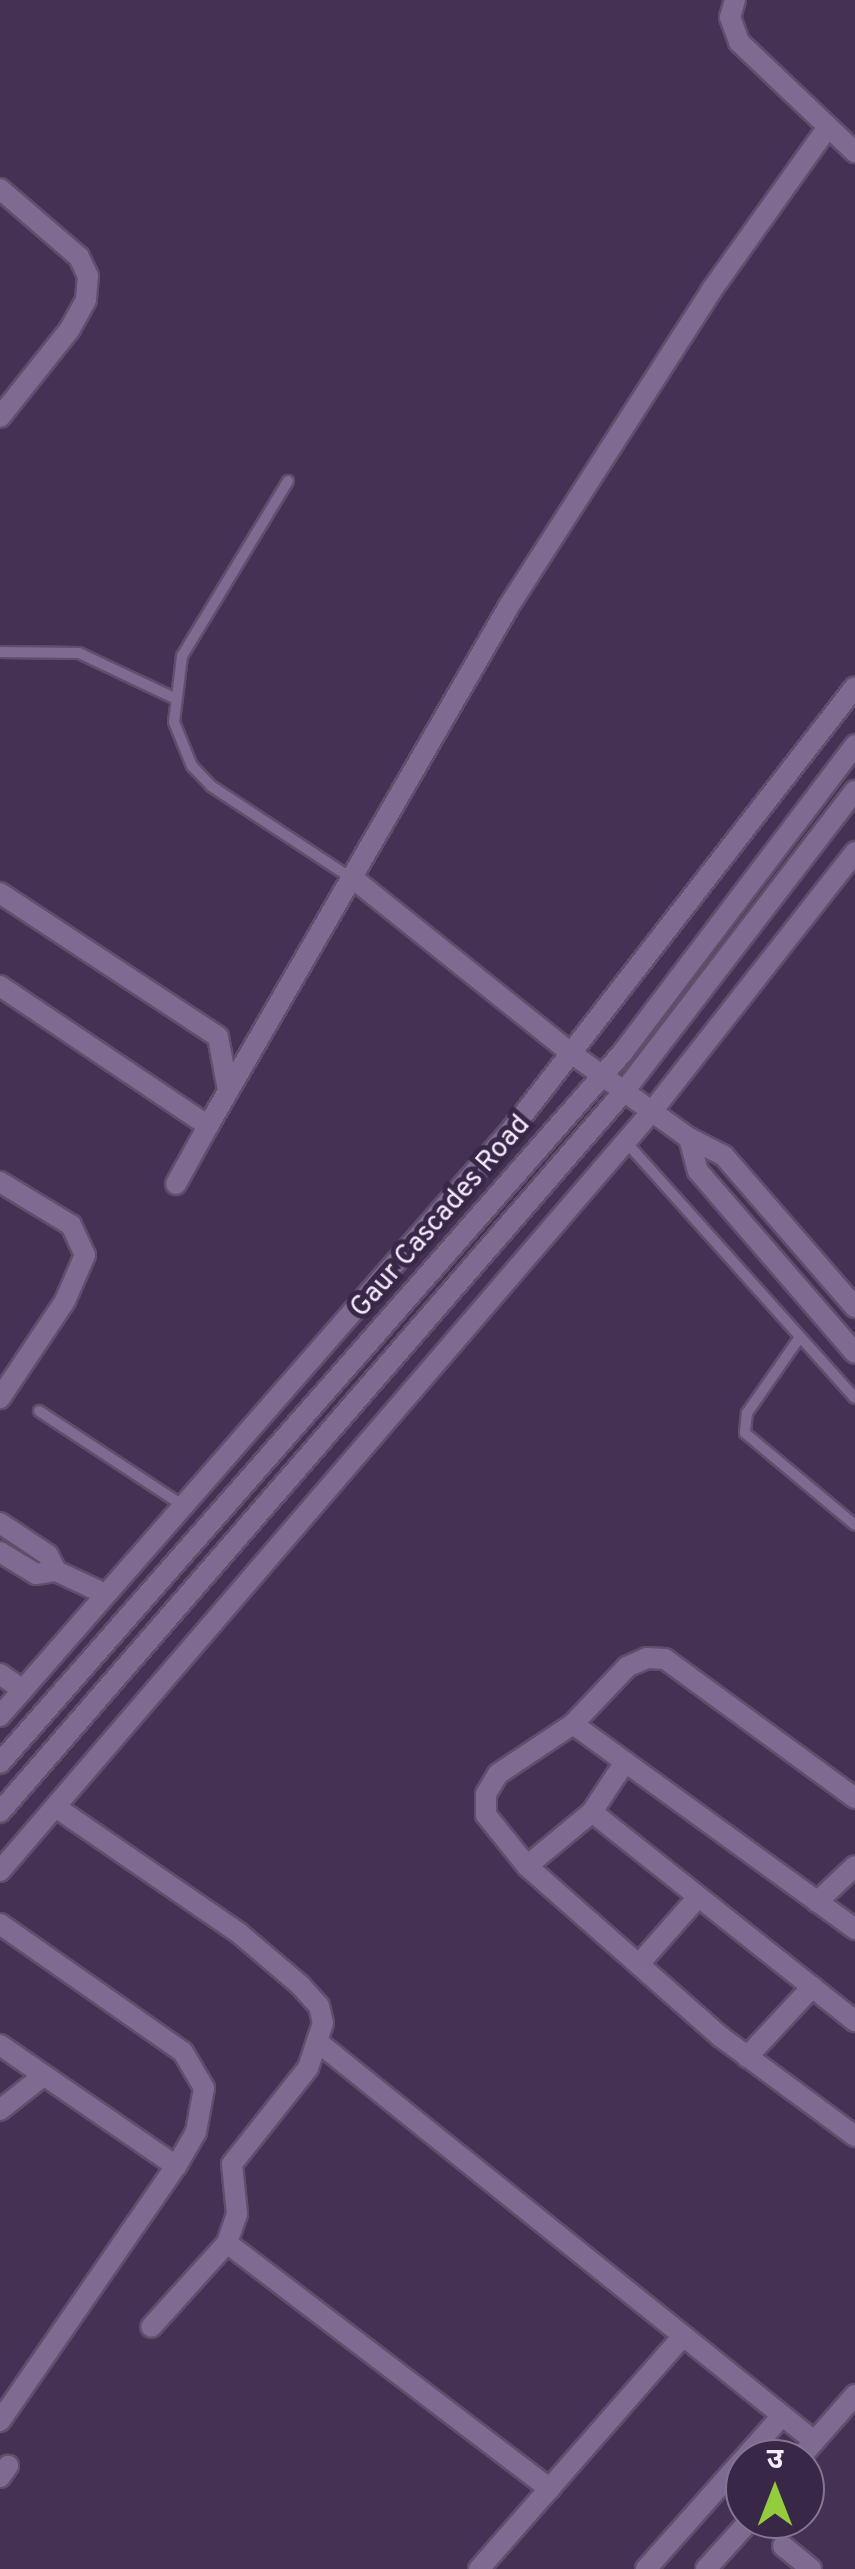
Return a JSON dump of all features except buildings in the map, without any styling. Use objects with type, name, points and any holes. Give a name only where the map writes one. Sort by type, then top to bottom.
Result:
[{"type":"street","points":[[734,0],[730,16],[739,42],[825,131],[855,152]]},
{"type":"street","points":[[176,1184],[510,606],[667,357],[825,131]]},
{"type":"street","points":[[0,189],[78,257],[88,276],[86,300],[70,329],[0,417]]},
{"type":"street","points":[[0,1716],[571,1053],[855,687]]},
{"type":"street","name":"Gaur Cascades Road","points":[[0,1764],[602,1075],[855,745]]},
{"type":"street","name":"Gaur Cascades Road","points":[[0,1812],[626,1089],[855,790]]},
{"type":"street","points":[[0,1871],[654,1110],[855,852]]},
{"type":"street","points":[[355,880],[571,1053],[689,1138],[724,1156],[855,1306]]},
{"type":"street","points":[[0,893],[218,1037],[228,1090]]},
{"type":"street","points":[[0,986],[208,1126]]},
{"type":"street","points":[[689,1138],[698,1171],[855,1353]]},
{"type":"street","points":[[0,1182],[72,1225],[85,1255],[65,1301],[0,1398]]},
{"type":"street","points":[[0,1522],[48,1556],[56,1571]]},
{"type":"street","points":[[239,1538],[267,1562]]},
{"type":"street","points":[[0,1552],[36,1574],[56,1571],[105,1594]]},
{"type":"street","points":[[855,1798],[665,1659],[627,1667],[573,1724],[498,1774],[486,1794],[486,1815],[526,1866],[747,2057],[855,2136]]},
{"type":"street","points":[[0,1674],[23,1690]]},
{"type":"street","points":[[47,1709],[71,1730]]},
{"type":"street","points":[[573,1724],[853,1925]]},
{"type":"street","points":[[526,1866],[592,1812],[625,1762]]},
{"type":"street","points":[[57,1808],[212,1912],[319,2006],[319,2043],[308,2068],[232,2164],[238,2214],[227,2243],[151,2327]]},
{"type":"street","points":[[592,1812],[855,2021]]},
{"type":"street","points":[[817,1902],[855,1866]]},
{"type":"street","points":[[638,1964],[698,1896]]},
{"type":"street","points":[[0,1924],[183,2052],[198,2070],[203,2108],[176,2166],[0,2421]]},
{"type":"street","points":[[747,2057],[812,1987]]},
{"type":"street","points":[[319,2043],[812,2439]]},
{"type":"street","points":[[0,2045],[176,2166]]},
{"type":"street","points":[[0,2110],[43,2076]]},
{"type":"street","points":[[227,2243],[550,2489]]},
{"type":"street","points":[[480,2569],[683,2336]]},
{"type":"street","points":[[814,2439],[855,2395]]},
{"type":"street","points":[[646,2569],[782,2416]]},
{"type":"street","points":[[706,2569],[733,2539]]},
{"type":"street","points":[[783,2546],[811,2569]]},
{"type":"lane","points":[[288,481],[198,623],[175,677],[174,722],[192,766],[355,880]]},
{"type":"lane","points":[[0,652],[79,653],[174,698]]},
{"type":"lane","points":[[626,1142],[855,1398]]},
{"type":"lane","points":[[800,1337],[747,1413],[745,1433],[855,1525]]},
{"type":"lane","points":[[39,1410],[182,1505]]}]
